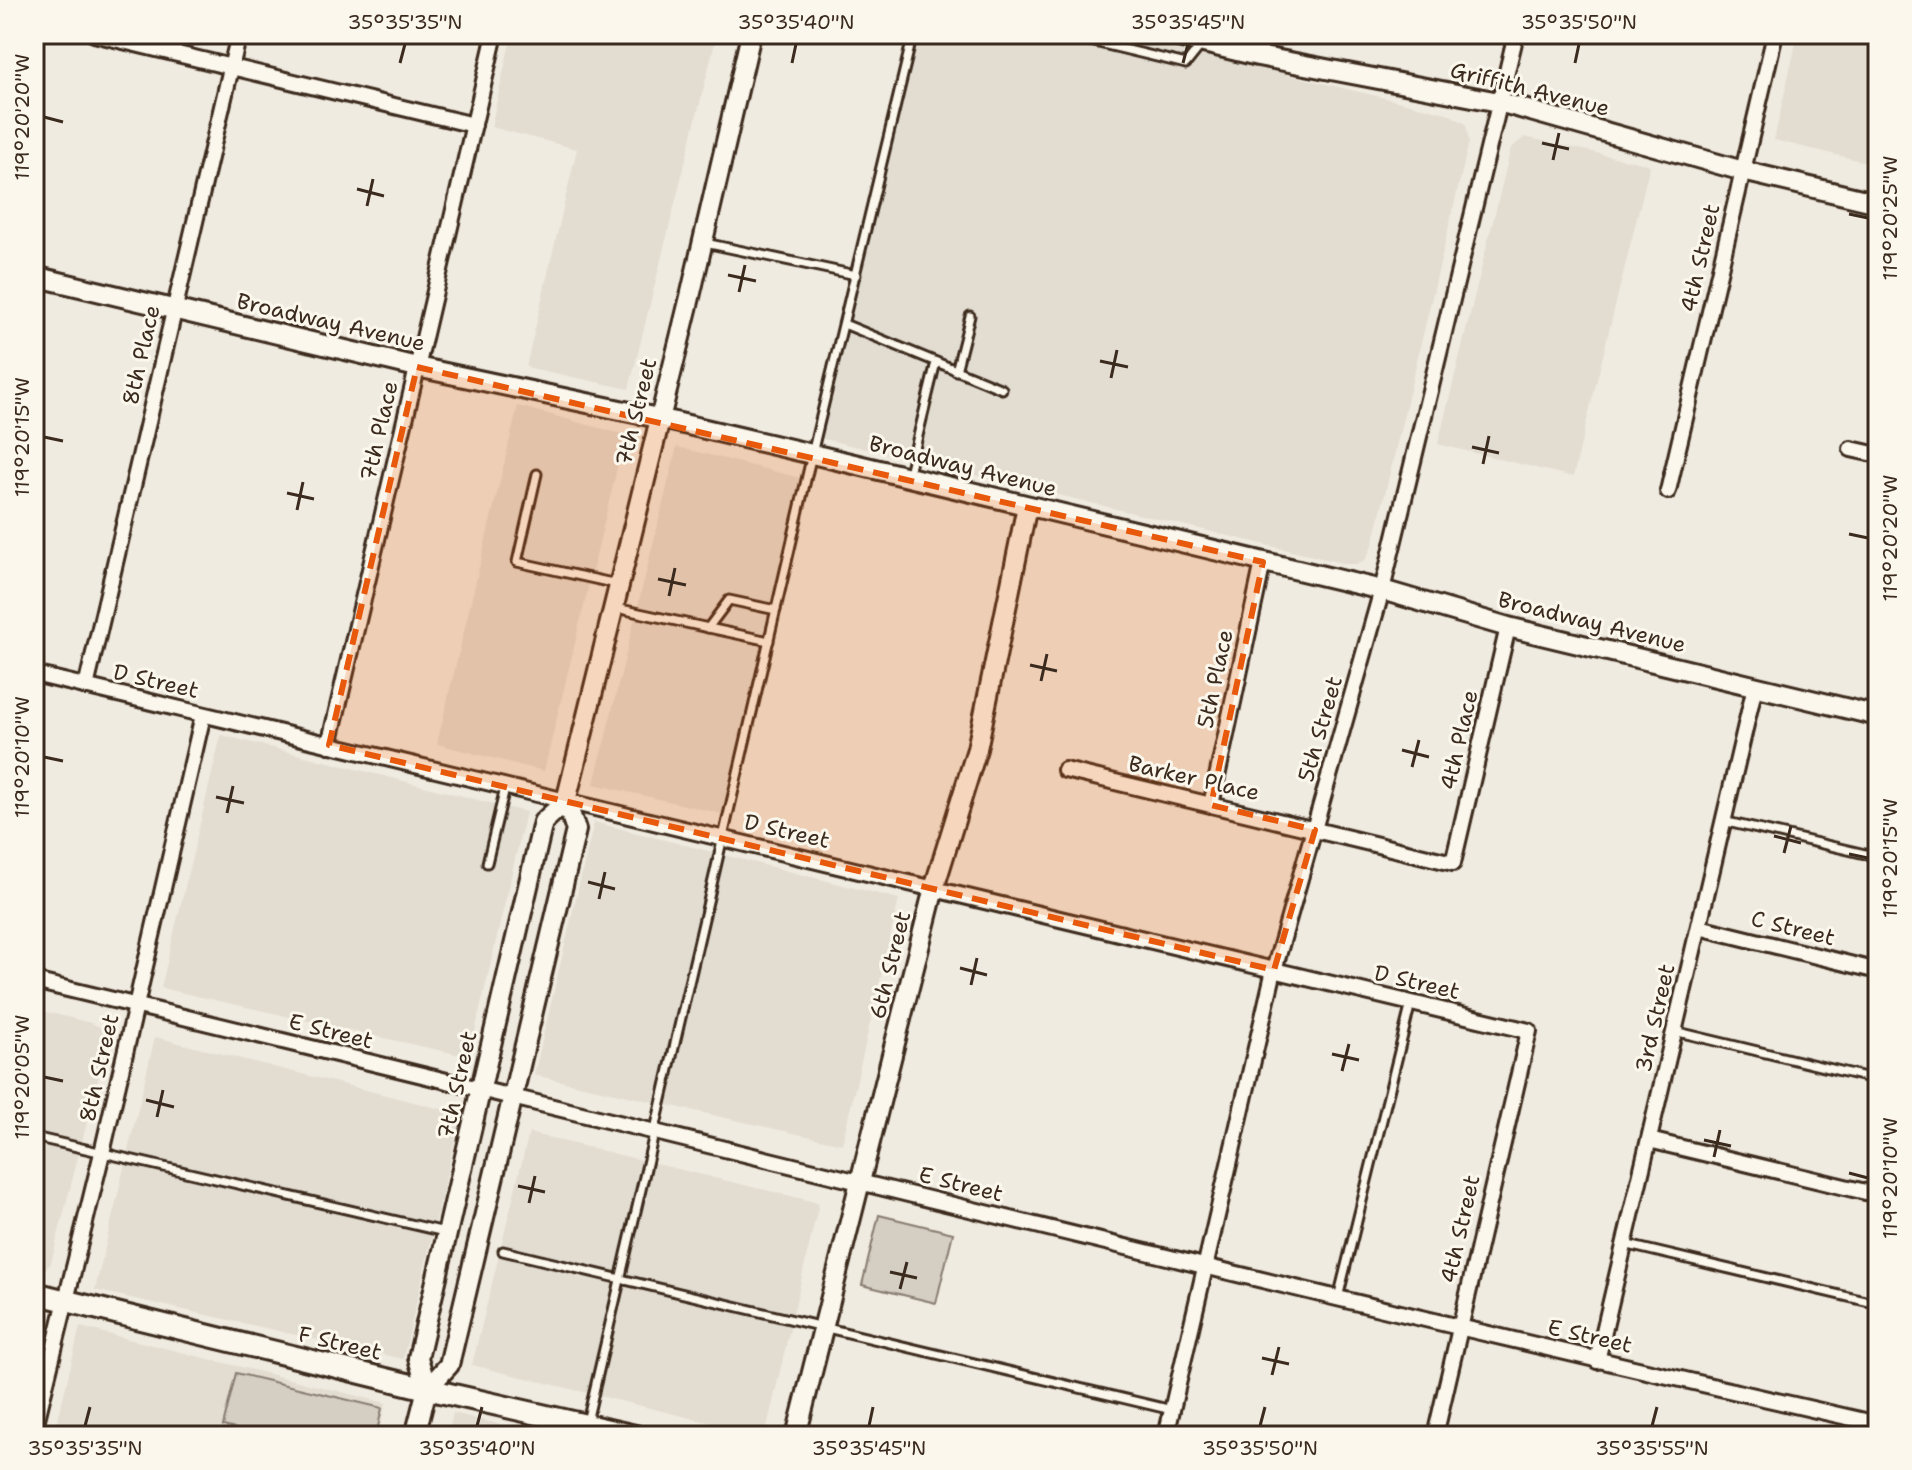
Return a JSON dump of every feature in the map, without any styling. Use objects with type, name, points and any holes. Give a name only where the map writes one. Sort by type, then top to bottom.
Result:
[{"type":"main road","name":"F Street","points":[[34,1293],[427,1389],[635,1436]]},
{"type":"street","points":[[94,34],[474,125]]},
{"type":"street","name":"8th Place","points":[[86,687],[239,34]]},
{"type":"street","name":"7th Place","points":[[329,745],[495,34]]},
{"type":"street","name":"7th Street","points":[[415,1436],[427,1389],[449,1365],[576,830],[566,801],[751,34]]},
{"type":"street","name":"Griffith Avenue","points":[[1166,34],[1258,56],[1499,102],[1743,171],[1878,203]]},
{"type":"street","points":[[1258,56],[1263,34]]},
{"type":"street","name":"5th Street","points":[[1166,1436],[1274,970],[1382,590],[1516,34]]},
{"type":"street","name":"4th Street","points":[[1668,491],[1775,34]]},
{"type":"street","name":"Broadway Avenue","points":[[34,276],[417,367],[658,418],[1382,590],[1508,627],[1878,716]]},
{"type":"street","points":[[1851,449],[1878,455]]},
{"type":"street","name":"6th Street","points":[[796,1436],[934,888],[977,749],[1027,506]]},
{"type":"street","name":"5th Place","points":[[1211,805],[1263,562]]},
{"type":"street","name":"4th Place","points":[[1453,863],[1508,627]]},
{"type":"street","name":"D Street","points":[[34,674],[1529,1031]]},
{"type":"street","name":"3rd Street","points":[[1597,1361],[1755,686]]},
{"type":"street","name":"8th Street","points":[[34,1431],[203,715]]},
{"type":"street","name":"Barker Place","points":[[1065,770],[1453,863]]},
{"type":"street","name":"7th Street","points":[[427,1389],[418,1358],[543,822],[566,801]]},
{"type":"street","name":"C Street","points":[[1699,927],[1878,971]]},
{"type":"street","name":"E Street","points":[[34,981],[1597,1361],[1878,1424]]},
{"type":"street","name":"4th Street","points":[[1435,1436],[1529,1031]]},
{"type":"street","points":[[1649,1140],[1878,1195]]},
{"type":"lane","points":[[586,1424],[913,34]]},
{"type":"lane","points":[[1061,34],[1186,64],[1204,43]]},
{"type":"lane","points":[[702,242],[856,275]]},
{"type":"lane","points":[[956,371],[970,316]]},
{"type":"lane","points":[[844,324],[1002,389]]},
{"type":"lane","points":[[908,477],[936,362]]},
{"type":"lane","points":[[537,474],[517,562],[620,585]]},
{"type":"lane","points":[[708,628],[729,600],[776,610]]},
{"type":"lane","points":[[614,608],[769,641]]},
{"type":"lane","points":[[487,863],[505,786]]},
{"type":"lane","points":[[1723,821],[1878,857]]},
{"type":"lane","points":[[1338,1298],[1411,1003]]},
{"type":"lane","points":[[1674,1031],[1878,1080]]},
{"type":"lane","points":[[34,1137],[446,1233]]},
{"type":"lane","points":[[1624,1244],[1878,1304]]},
{"type":"lane","points":[[503,1251],[1172,1410]]},
{"type":"highlighted area","points":[[417,367],[1263,562],[1211,805],[1315,830],[1274,970],[329,745]]},
{"type":"shaded area","points":[[512,34],[717,34],[629,389],[526,367],[577,149],[491,127]]},
{"type":"shaded area","points":[[913,34],[1118,34],[1447,113],[1466,124],[1469,142],[1373,544],[1366,559],[1357,564],[1346,564],[816,437]]},
{"type":"shaded area","points":[[1798,34],[1878,34],[1878,165],[1774,140]]},
{"type":"shaded area","points":[[1525,137],[1650,165],[1573,477],[1438,444],[1511,148]]},
{"type":"shaded area","points":[[518,406],[625,435],[544,771],[437,744]]},
{"type":"shaded area","points":[[677,447],[812,481],[732,816],[594,784]]},
{"type":"shaded area","points":[[221,735],[526,812],[469,1057],[161,988]]},
{"type":"shaded area","points":[[594,822],[899,899],[842,1144],[534,1075]]},
{"type":"shaded area","points":[[34,1009],[91,1023],[110,1032],[51,1263],[38,1277],[34,1276]]},
{"type":"shaded area","points":[[155,1037],[461,1114],[403,1359],[95,1290]]},
{"type":"shaded area","points":[[529,1133],[819,1203],[765,1436],[472,1365]]},
{"type":"shaded area","points":[[879,1215],[953,1233],[936,1303],[862,1285]]},
{"type":"shaded area","points":[[80,1327],[386,1403],[378,1436],[54,1436]]},
{"type":"shaded area","points":[[236,1373],[382,1408],[376,1436],[265,1436],[223,1426]]},
{"type":"shaded area","points":[[453,1413],[546,1436],[448,1436]]}]
